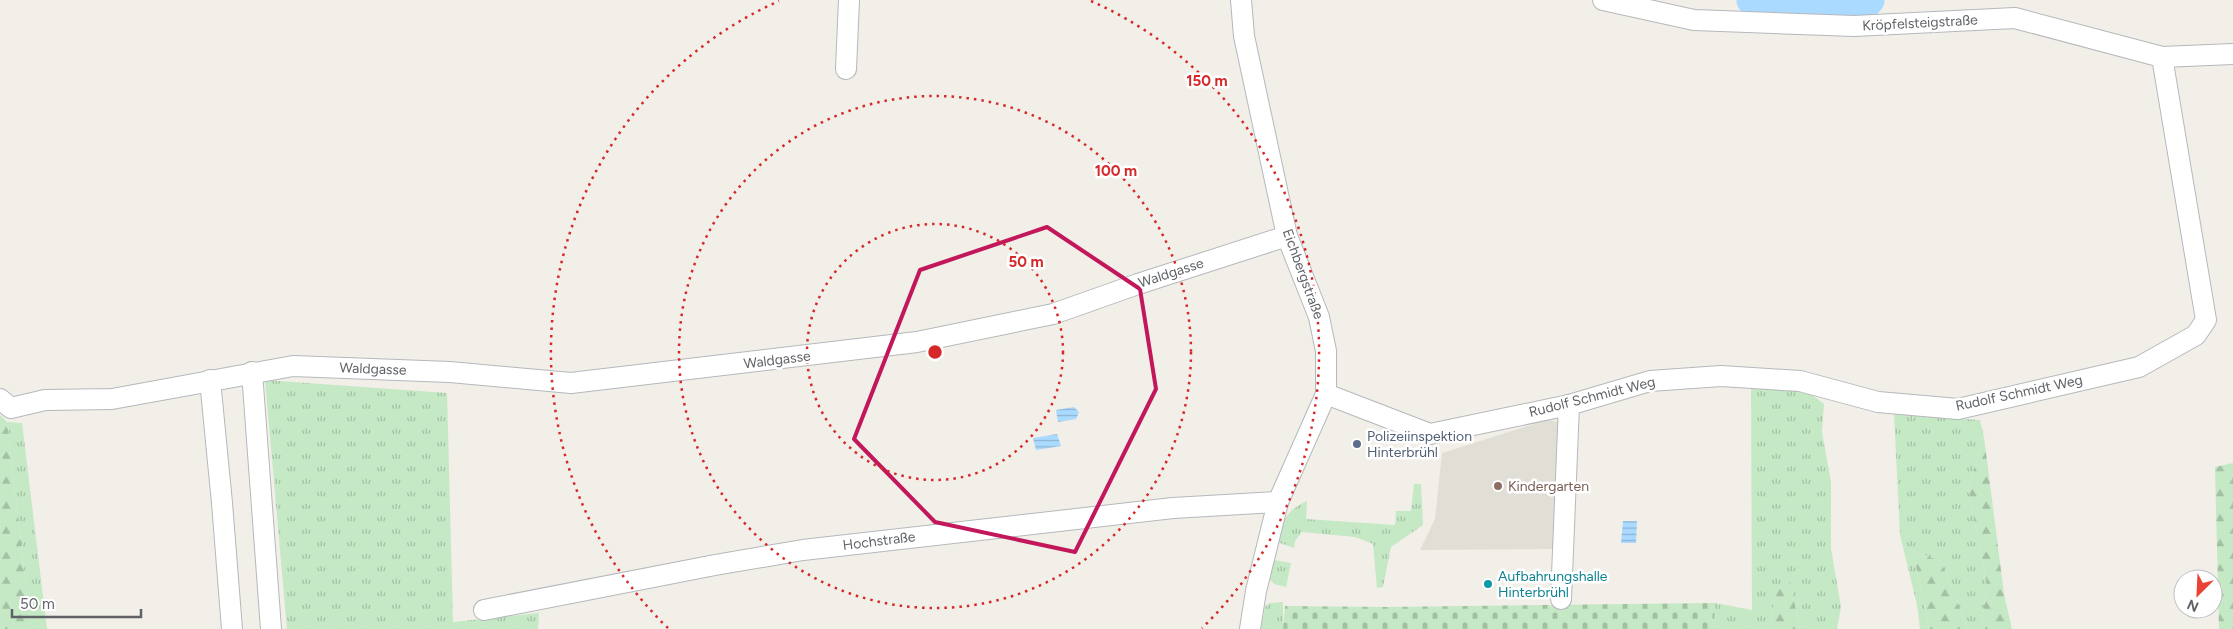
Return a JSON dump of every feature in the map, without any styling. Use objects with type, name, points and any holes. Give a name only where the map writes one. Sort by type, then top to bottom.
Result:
[{"type":"street","points":[[846,69],[849,0]]},
{"type":"street","name":"Eichbergstraße","points":[[1241,0],[1244,36],[1287,236],[1320,317],[1326,352],[1326,394],[1278,502],[1256,591],[1250,629]]},
{"type":"street","name":"Kröpfelsteigstraße","points":[[1603,0],[1694,20],[1854,26],[2015,18],[2162,56],[2233,54]]},
{"type":"street","name":"Rudolf Schmidt Weg","points":[[1326,394],[1430,434],[1569,405],[1650,381],[1721,376],[1800,382],[1878,402],[1958,409],[2139,366],[2196,335],[2206,320],[2162,56]]},
{"type":"street","name":"Waldgasse","points":[[4,408],[45,400],[112,399],[293,366],[450,372],[571,383],[917,342],[1053,314],[1138,284],[1287,236]]},
{"type":"street","points":[[252,372],[271,629]]},
{"type":"street","points":[[210,380],[232,629]]},
{"type":"street","points":[[1561,599],[1569,405]]},
{"type":"street","name":"Hochstraße","points":[[484,610],[715,565],[803,550],[1173,508],[1278,502]]},
{"type":"highlighted area","points":[[1047,227],[1140,289],[1156,389],[1075,552],[935,522],[854,439],[920,270]]},
{"type":"shaded area","name":"Kindergarten","points":[[1547,420],[1559,422],[1557,549],[1420,550],[1435,519],[1442,453]]},
{"type":"green space","points":[[265,380],[447,393],[453,622],[539,613],[538,629],[287,629]]},
{"type":"green space","points":[[1751,385],[1807,391],[1824,404],[1822,432],[1831,482],[1831,549],[1841,607],[1837,629],[1800,629],[1790,582],[1777,589],[1769,629],[1714,629],[1715,603],[1752,610]]},
{"type":"green space","points":[[1894,414],[1980,420],[1984,437],[1968,488],[1987,583],[1981,629],[1968,629],[1941,561],[1913,551],[1929,629],[1920,629],[1917,605],[1900,535]]},
{"type":"green space","points":[[0,415],[7,422],[31,629],[0,629]]},
{"type":"green space","points":[[7,422],[22,423],[47,629],[31,629]]},
{"type":"green space","points":[[1984,437],[2004,594],[2012,629],[1981,629],[1987,583],[1968,488]]},
{"type":"green space","points":[[2233,463],[2233,629],[2219,629],[2219,619],[2223,619],[2223,569],[2218,569],[2215,467]]},
{"type":"green space","points":[[1414,484],[1421,484],[1423,525],[1391,547],[1383,587],[1377,588],[1373,544],[1355,537],[1302,532],[1295,541],[1294,548],[1277,542],[1286,517],[1299,505],[1307,501],[1306,519],[1395,525],[1396,511],[1411,511]]},
{"type":"green space","points":[[1913,551],[1941,561],[1968,629],[1929,629]]},
{"type":"green space","points":[[1274,560],[1291,563],[1286,587],[1274,584],[1268,577],[1270,562]]},
{"type":"green space","points":[[1790,581],[1800,629],[1769,629],[1777,589]]},
{"type":"green space","points":[[1283,602],[1283,629],[1261,629],[1265,607],[1269,603]]},
{"type":"green space","points":[[1715,603],[1714,629],[1283,629],[1285,606],[1387,607]]},
{"type":"water","points":[[1074,407],[1079,412],[1076,419],[1058,422],[1056,410]]},
{"type":"water","points":[[1057,434],[1061,446],[1036,450],[1033,438]]},
{"type":"water","points":[[1623,521],[1637,521],[1636,543],[1621,543]]},
{"type":"waterway","points":[[1752,0],[1857,11],[1869,0]]},
{"type":"place","name":"Polizeiinspektion Hinterbrühl","points":[[1357,444]]},
{"type":"place","name":"Kindergarten","points":[[1498,486]]},
{"type":"place","name":"Aufbahrungshalle Hinterbrühl","points":[[1488,584]]}]
